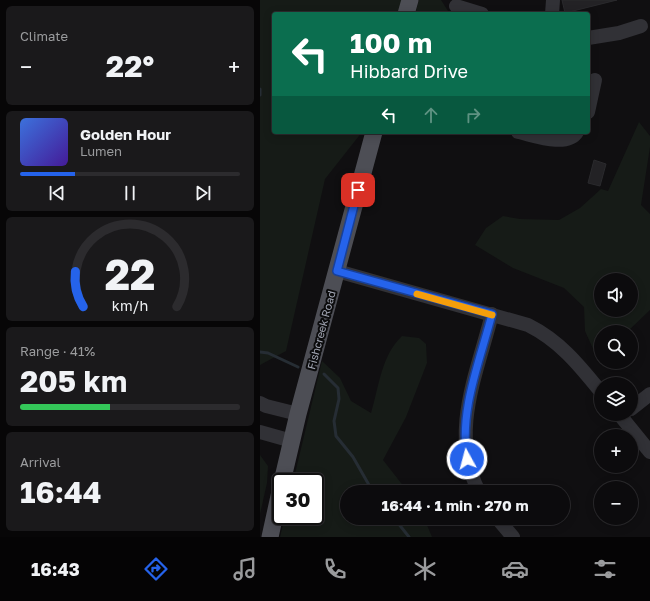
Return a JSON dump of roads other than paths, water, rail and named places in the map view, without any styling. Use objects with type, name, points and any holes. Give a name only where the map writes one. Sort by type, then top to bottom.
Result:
[{"type":"main road","points":[[407,12],[410,0]]},
{"type":"main road","name":"Fishcreek Road","points":[[284,473],[298,414],[373,134]]},
{"type":"main road","points":[[270,537],[273,525]]},
{"type":"street","points":[[552,12],[553,0]]},
{"type":"street","points":[[456,6],[476,12]]},
{"type":"street","points":[[590,38],[619,33],[641,26]]},
{"type":"street","points":[[590,103],[595,80]]},
{"type":"street","points":[[528,134],[561,141],[575,136],[576,134]]},
{"type":"street","points":[[337,271],[528,325],[554,340],[576,361],[594,383]]},
{"type":"street","points":[[476,485],[467,459],[465,424],[472,389],[492,314]]},
{"type":"street","points":[[638,403],[650,394]]},
{"type":"street","points":[[260,403],[266,406],[298,414]]},
{"type":"street","points":[[629,421],[650,452]]},
{"type":"street","points":[[260,432],[292,441]]},
{"type":"street","points":[[503,525],[513,537]]},
{"type":"waterway","points":[[260,89],[260,95]]},
{"type":"waterway","points":[[260,352],[268,353],[298,367]]},
{"type":"waterway","points":[[324,374],[338,388],[339,399],[334,421],[336,436],[353,457],[369,485]]},
{"type":"waterway","points":[[400,525],[409,537]]}]
